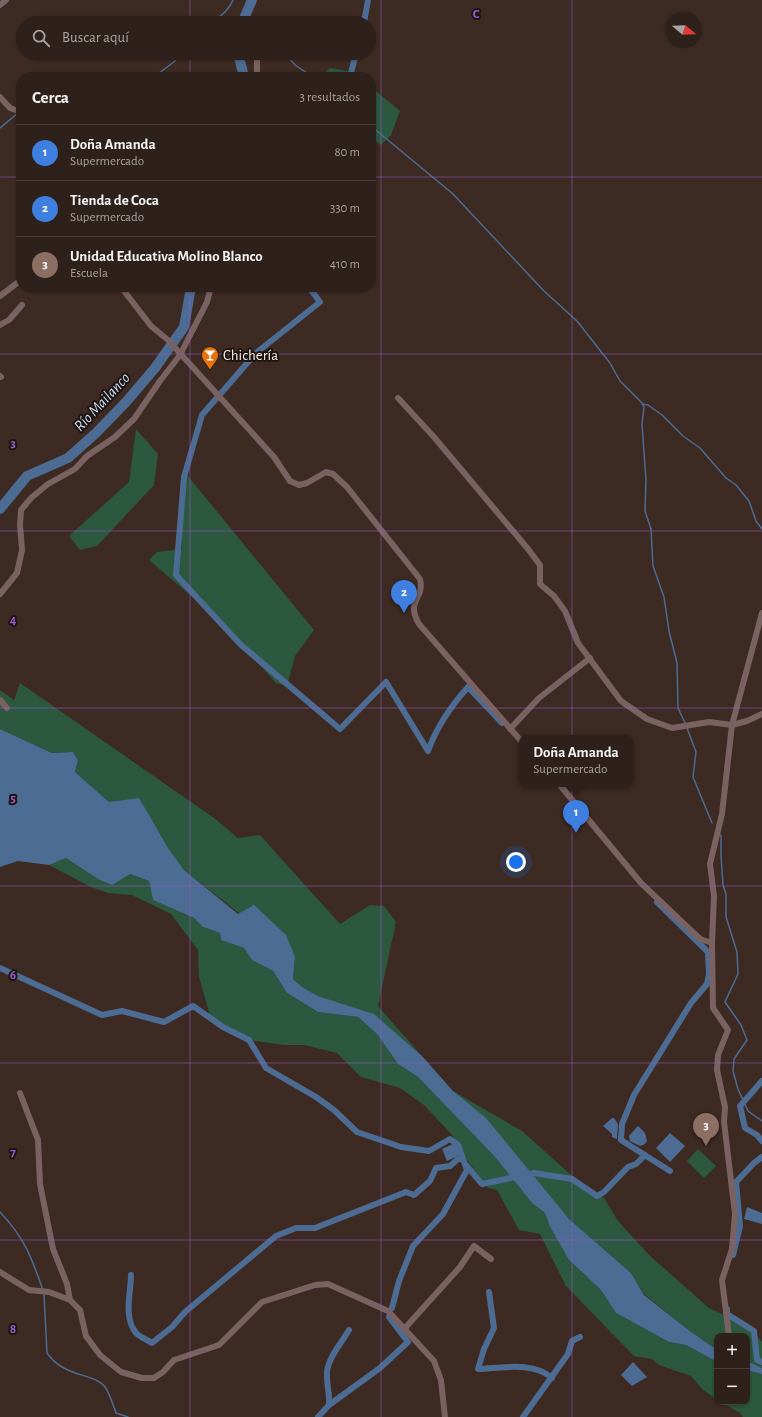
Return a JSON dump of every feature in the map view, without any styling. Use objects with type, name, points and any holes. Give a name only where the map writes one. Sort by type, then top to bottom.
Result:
[{"type":"street","points":[[0,6],[6,0]]},
{"type":"street","points":[[257,60],[257,72]]},
{"type":"street","points":[[0,97],[10,108],[16,110]]},
{"type":"street","points":[[0,296],[16,284]]},
{"type":"street","points":[[125,292],[151,326],[168,340],[180,355],[274,456],[290,481],[299,484],[307,483],[326,472],[333,474],[347,488],[420,579],[422,586],[412,606],[413,614],[419,624],[519,739]]},
{"type":"street","points":[[0,594],[17,572],[22,550],[20,525],[22,510],[31,498],[48,484],[75,469],[88,456],[115,437],[134,419],[160,380],[180,355],[207,302],[210,292]]},
{"type":"street","points":[[0,325],[9,320],[22,305]]},
{"type":"street","points":[[398,398],[434,437],[540,565],[540,584],[554,596],[565,611],[578,643],[621,700],[647,719],[672,728],[709,722],[732,725],[747,722],[762,714]]},
{"type":"street","points":[[729,1333],[722,1280],[732,1249],[735,1214],[726,1135],[725,1106],[717,1070],[718,1055],[728,1030],[713,1008],[712,943],[714,896],[710,864],[722,814],[732,725],[762,613]]},
{"type":"street","points":[[510,729],[539,698],[590,658]]},
{"type":"street","points":[[0,700],[7,708]]},
{"type":"street","points":[[561,787],[641,883],[700,939],[712,943]]},
{"type":"street","points":[[20,1093],[38,1140],[40,1184],[53,1249],[67,1284],[70,1300]]},
{"type":"street","points":[[405,1328],[460,1267],[474,1246],[491,1259]]},
{"type":"street","points":[[0,1272],[30,1290],[49,1292],[70,1300],[80,1310],[86,1336],[100,1355],[121,1372],[142,1378],[154,1378],[163,1372],[174,1360],[220,1344],[262,1302],[315,1284],[328,1284],[388,1311],[405,1328],[434,1361],[441,1380],[445,1417]]},
{"type":"green space","points":[[330,68],[352,72],[326,72]]},
{"type":"green space","points":[[376,91],[400,111],[391,135],[381,145],[376,142]]},
{"type":"green space","points":[[136,429],[158,454],[154,485],[97,546],[80,550],[69,536],[129,482]]},
{"type":"green space","points":[[187,475],[314,630],[295,656],[287,686],[276,683],[218,619],[149,560],[157,552],[182,549],[182,522]]},
{"type":"green space","points":[[20,683],[214,818],[238,838],[260,835],[340,924],[370,905],[384,906],[396,922],[378,1006],[422,1056],[374,1014],[318,996],[302,987],[293,979],[295,957],[184,870],[168,848],[109,802],[75,772],[78,760],[73,752],[52,753],[0,729],[0,690],[14,700]]},
{"type":"green space","points":[[66,858],[98,879],[130,874],[149,881],[153,900],[194,918],[203,927],[220,933],[221,940],[244,948],[252,960],[273,971],[287,993],[318,1012],[358,1017],[377,1034],[398,1064],[418,1077],[496,1158],[532,1203],[545,1213],[550,1227],[569,1260],[601,1290],[616,1313],[669,1342],[686,1345],[714,1360],[714,1398],[702,1389],[691,1376],[659,1365],[652,1359],[634,1356],[566,1286],[540,1234],[519,1230],[497,1190],[488,1188],[462,1153],[453,1136],[424,1105],[400,1088],[361,1077],[337,1053],[304,1045],[284,1045],[249,1040],[223,1027],[211,1019],[199,977],[198,950],[171,914],[132,895],[108,893],[91,887],[49,865]]},
{"type":"green space","points":[[453,1091],[522,1131],[570,1174],[604,1198],[618,1221],[649,1255],[709,1308],[748,1326],[762,1342],[762,1368],[750,1362],[750,1333],[714,1333],[714,1348],[690,1331],[644,1294],[631,1273],[569,1219],[534,1178]]},
{"type":"green space","points":[[698,1149],[716,1166],[704,1178],[687,1161]]},
{"type":"green space","points":[[750,1371],[762,1374],[762,1417],[743,1417],[740,1413],[726,1405],[750,1405]]},
{"type":"water","points":[[0,729],[52,753],[73,752],[78,760],[75,772],[109,802],[139,798],[168,848],[184,870],[238,914],[254,905],[286,935],[295,957],[293,979],[302,987],[318,996],[374,1014],[422,1056],[453,1091],[486,1118],[569,1219],[631,1273],[644,1295],[714,1348],[714,1360],[686,1345],[669,1342],[616,1313],[601,1290],[569,1260],[550,1227],[545,1213],[532,1203],[496,1158],[418,1077],[398,1064],[377,1034],[358,1017],[318,1012],[287,993],[273,971],[252,960],[244,948],[221,940],[220,933],[203,927],[194,918],[153,900],[149,881],[130,874],[112,885],[98,879],[66,858],[49,865],[18,861],[0,867]]},
{"type":"water","points":[[614,1118],[618,1124],[617,1139],[612,1137],[612,1134],[603,1126]]},
{"type":"water","points":[[638,1126],[645,1133],[647,1141],[645,1144],[640,1146],[630,1141],[629,1136]]},
{"type":"water","points":[[670,1133],[685,1146],[670,1162],[656,1148]]},
{"type":"water","points":[[455,1143],[460,1155],[447,1161],[442,1149]]},
{"type":"water","points":[[747,1207],[762,1213],[762,1224],[744,1219]]},
{"type":"water","points":[[633,1362],[647,1377],[632,1386],[621,1375]]},
{"type":"water","points":[[750,1362],[762,1368],[762,1374],[750,1371]]},
{"type":"waterway","points":[[221,16],[233,0]]},
{"type":"waterway","name":"Río Mailanco","points":[[245,16],[252,0]]},
{"type":"waterway","points":[[365,16],[368,0]]},
{"type":"waterway","points":[[161,72],[176,60]]},
{"type":"waterway","name":"Río Mailanco","points":[[240,60],[243,72]]},
{"type":"waterway","points":[[291,60],[295,65],[306,72]]},
{"type":"waterway","points":[[351,72],[354,60]]},
{"type":"waterway","points":[[0,128],[16,115]]},
{"type":"waterway","points":[[376,130],[453,194],[544,291],[577,321],[610,363],[620,381],[642,403],[644,407],[642,424],[646,480],[645,511],[651,529],[653,566],[664,597],[669,631],[677,663],[678,708],[686,725]]},
{"type":"waterway","name":"Río Mailanco","points":[[0,509],[27,476],[68,458],[96,433],[126,402],[155,368],[184,327],[190,292]]},
{"type":"waterway","points":[[313,292],[320,302],[256,353],[202,415],[184,477],[176,575],[241,645],[340,729],[386,682],[428,751],[445,717],[468,687],[502,723]]},
{"type":"waterway","points":[[642,404],[648,405],[662,415],[683,436],[700,448],[726,478],[736,485],[749,501],[756,521],[762,529]]},
{"type":"waterway","points":[[687,728],[696,752],[693,777],[712,823]]},
{"type":"waterway","points":[[721,835],[723,885],[726,894],[726,917],[737,952],[738,974],[725,1002],[741,1025],[747,1040],[734,1059],[733,1071],[738,1089],[748,1111],[762,1121]]},
{"type":"waterway","points":[[657,902],[708,952],[709,974],[707,984],[691,1003],[634,1095],[622,1124],[621,1140],[670,1171]]},
{"type":"waterway","points":[[0,968],[102,1015],[122,1011],[164,1022],[193,1006],[223,1027],[249,1040],[266,1068],[316,1097],[334,1110],[357,1132],[401,1147],[429,1151],[450,1139],[458,1145],[467,1170],[443,1214],[413,1246],[399,1281],[392,1308]]},
{"type":"waterway","points":[[762,1081],[740,1106],[745,1128],[757,1135],[762,1141]]},
{"type":"waterway","points":[[466,1165],[482,1184],[534,1173],[572,1179],[597,1196],[604,1192],[628,1167],[636,1164],[645,1155]]},
{"type":"waterway","points":[[733,1255],[740,1226],[736,1182],[754,1163],[762,1157]]},
{"type":"waterway","points":[[131,1275],[129,1312],[132,1327],[137,1334],[152,1343],[172,1327],[185,1312],[276,1236],[296,1228],[315,1228],[406,1192],[414,1195],[430,1181],[436,1168],[450,1166],[458,1159],[462,1159]]},
{"type":"waterway","points":[[0,1212],[16,1231],[26,1248],[35,1267],[43,1290]]},
{"type":"waterway","points":[[489,1292],[494,1328],[484,1349],[478,1369],[527,1367],[536,1369],[552,1378]]},
{"type":"waterway","points":[[44,1294],[47,1353],[62,1367],[94,1379],[100,1383],[105,1387],[116,1413],[128,1417]]},
{"type":"waterway","points":[[727,1309],[727,1314],[754,1331],[757,1360],[762,1362]]},
{"type":"waterway","points":[[318,1417],[329,1405],[380,1368],[408,1342],[389,1317]]},
{"type":"waterway","points":[[329,1405],[327,1377],[328,1365],[349,1330]]},
{"type":"waterway","points":[[523,1417],[568,1354],[572,1341],[580,1337]]},
{"type":"place","name":"Chichería","points":[[210,370]]},
{"type":"place","name":"Tienda de Coca","points":[[404,613]]},
{"type":"place","name":"Doña Amanda","points":[[576,833]]},
{"type":"place","name":"Unidad Educativa Molino Blanco","points":[[706,1146]]}]
